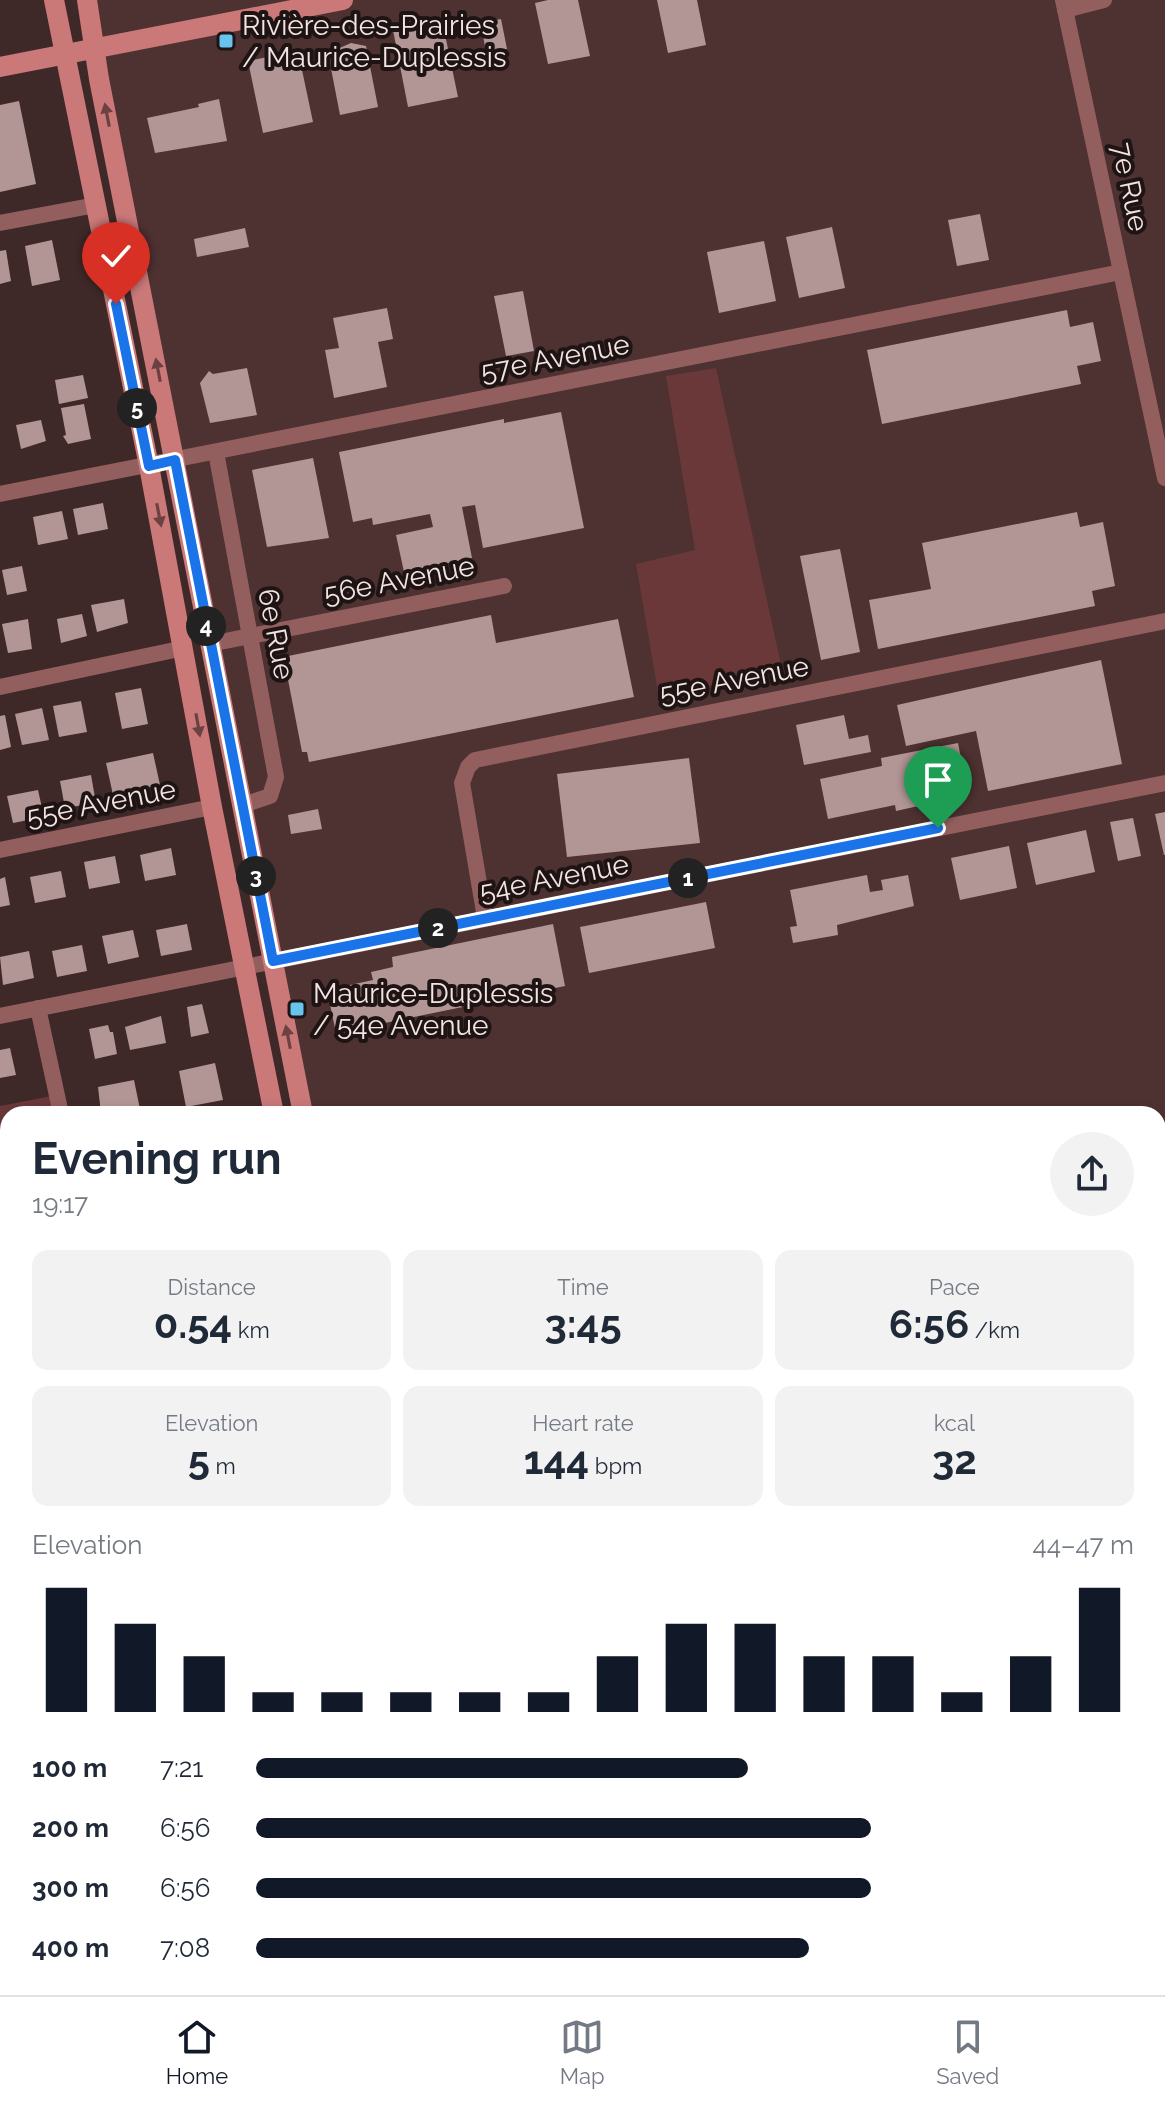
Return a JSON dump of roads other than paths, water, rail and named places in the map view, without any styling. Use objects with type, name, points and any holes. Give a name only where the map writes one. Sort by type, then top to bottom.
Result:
[{"type":"street","points":[[54,0],[149,466],[212,807],[272,1106]]},
{"type":"street","points":[[87,0],[301,1106]]},
{"type":"street","points":[[0,67],[343,0]]},
{"type":"street","points":[[1064,5],[1104,0]]},
{"type":"street","name":"7e Rue","points":[[1064,5],[1165,478]]},
{"type":"street","points":[[0,223],[96,205]]},
{"type":"street","name":"57e Avenue","points":[[0,494],[1121,272]]},
{"type":"street","name":"6e Rue","points":[[216,452],[276,777],[270,796],[243,805]]},
{"type":"street","name":"56e Avenue","points":[[210,644],[504,586]]},
{"type":"street","name":"55e Avenue","points":[[485,918],[462,783],[468,767],[475,760],[1165,621]]},
{"type":"street","points":[[0,687],[184,648]]},
{"type":"street","name":"54e Avenue","points":[[0,1016],[1165,783]]},
{"type":"street","name":"55e Avenue","points":[[0,850],[212,807]]},
{"type":"street","points":[[38,1008],[59,1106]]},
{"type":"place","name":"Rivière-des-Prairies / Maurice-Duplessis","points":[[226,41]]},
{"type":"place","name":"Maurice-Duplessis / 54e Avenue","points":[[297,1009]]}]
